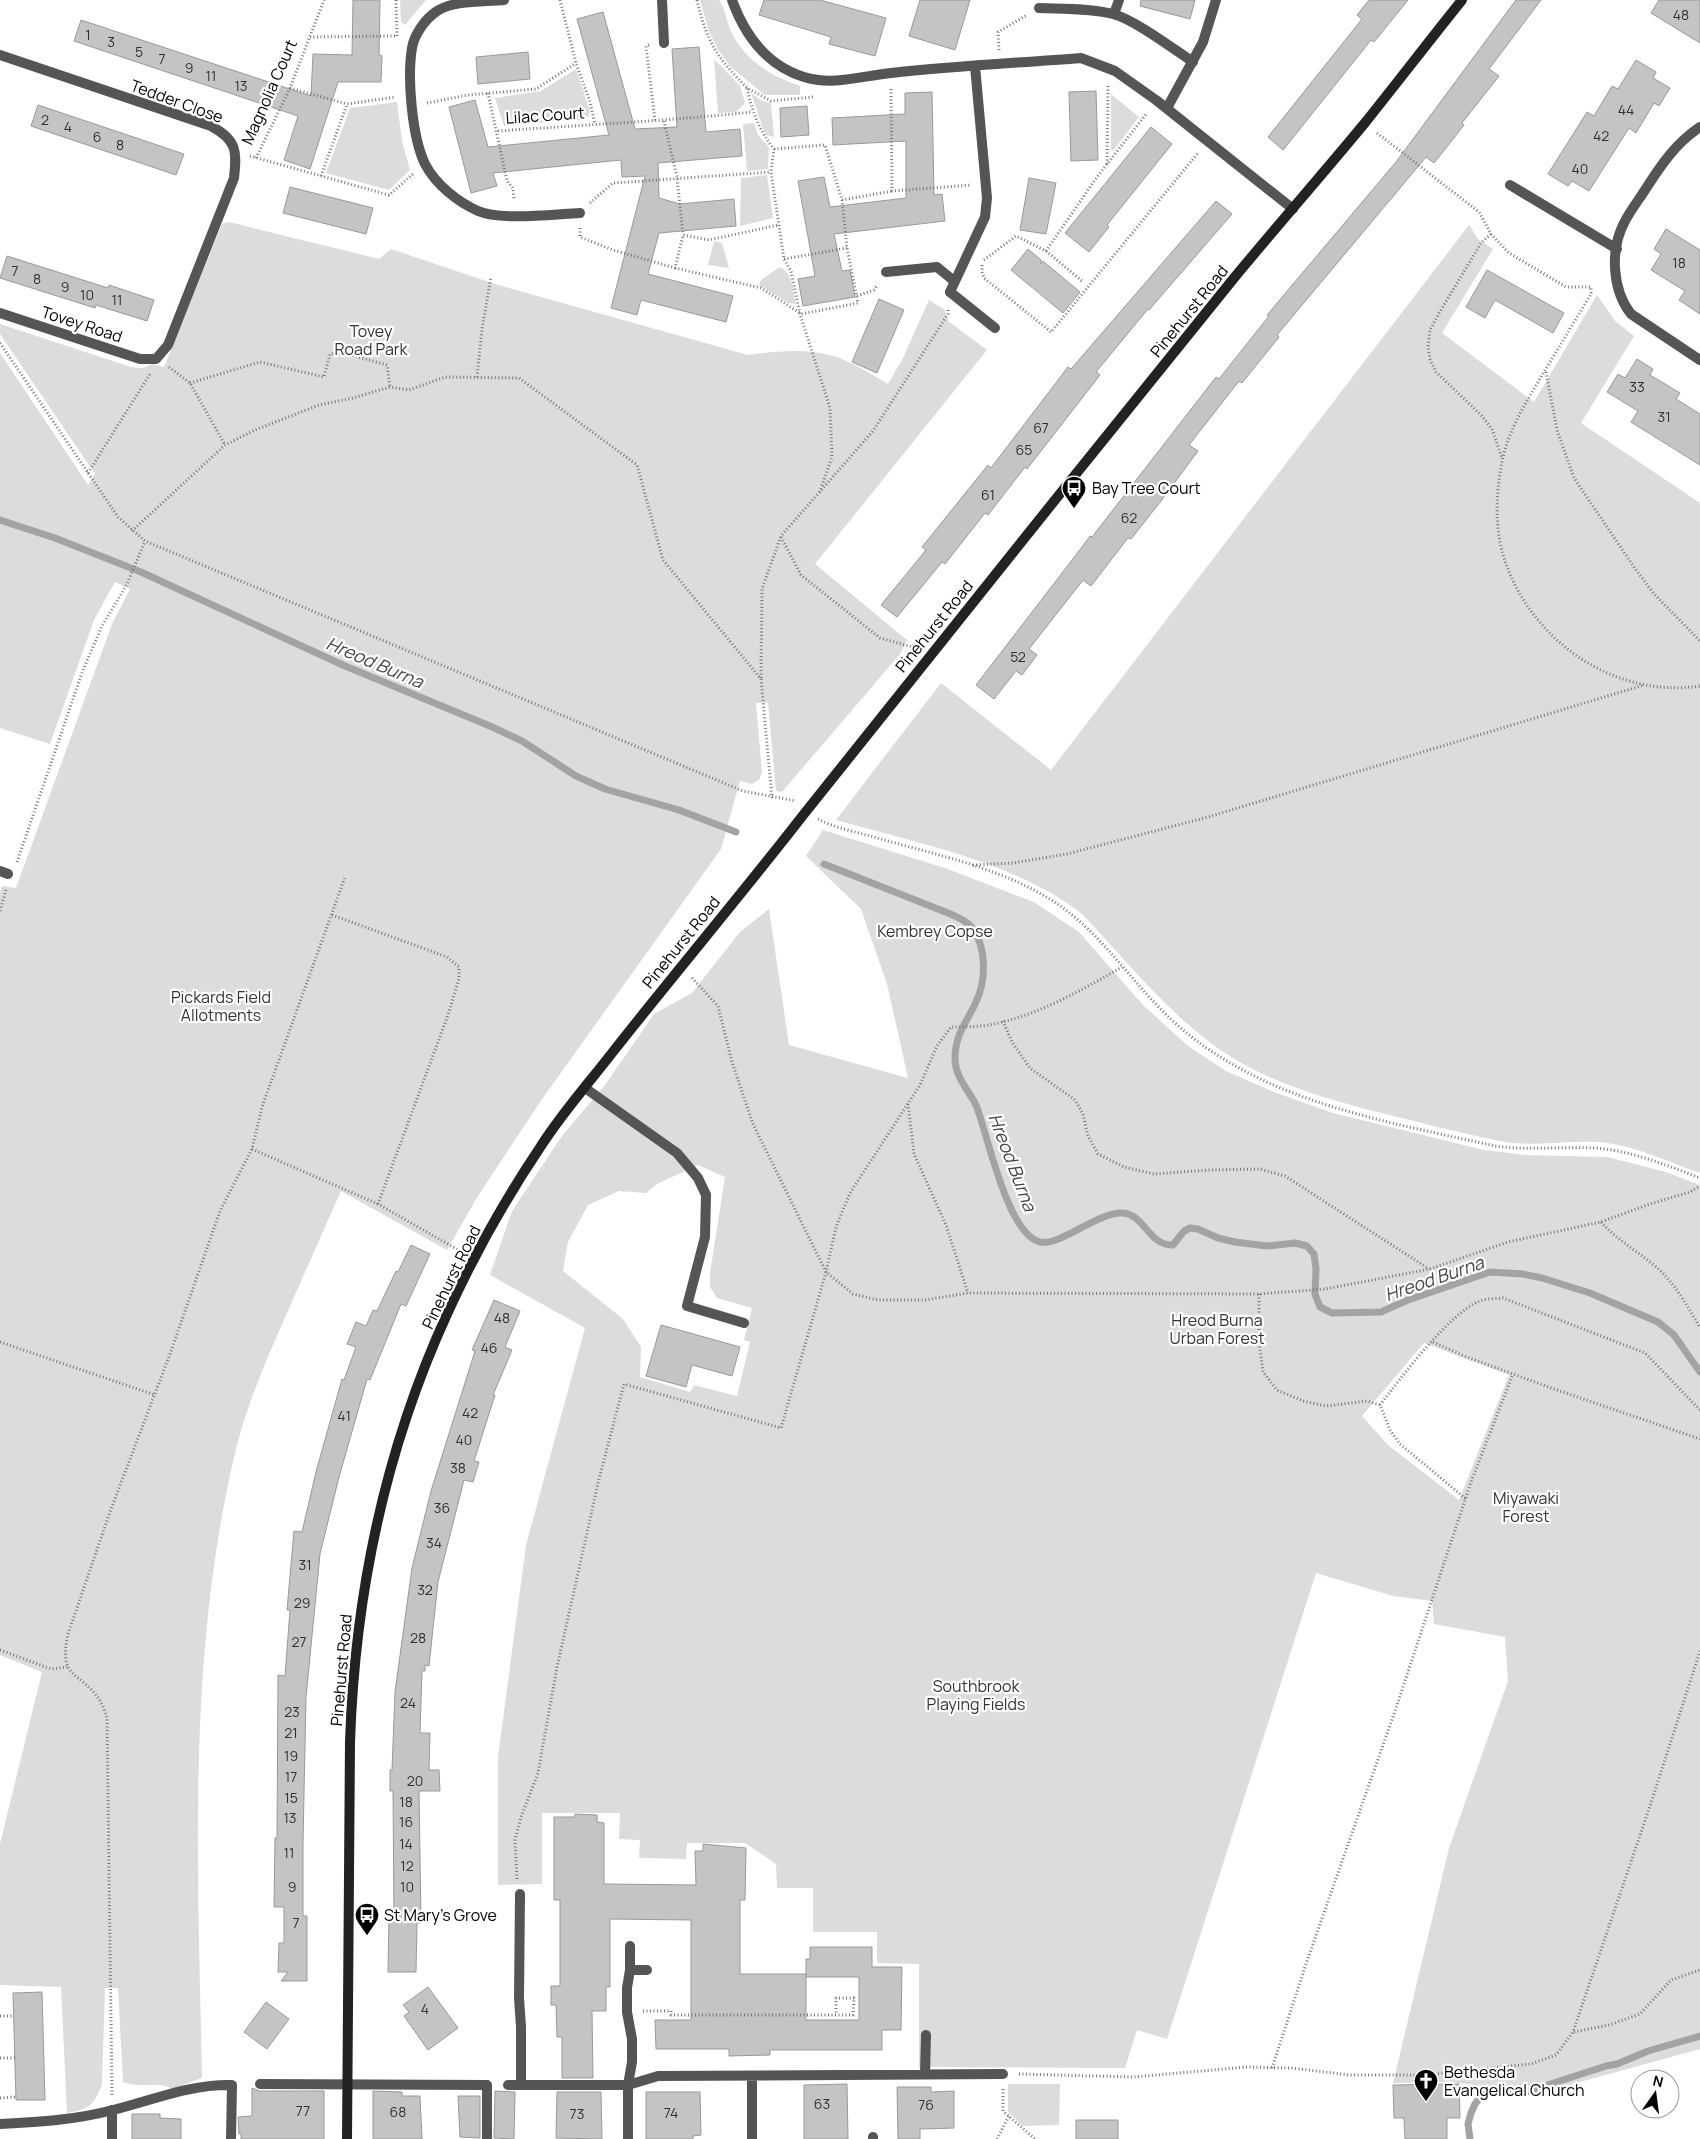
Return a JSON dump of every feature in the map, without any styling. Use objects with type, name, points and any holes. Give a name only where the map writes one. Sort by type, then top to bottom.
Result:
[{"type":"street","points":[[504,0],[447,7],[436,12],[424,22],[412,47],[412,105],[415,128],[425,164],[447,191],[461,202],[480,212],[515,217],[580,213]]},
{"type":"street","points":[[662,0],[664,43]]},
{"type":"street","points":[[732,0],[747,33],[766,57],[779,66],[804,77],[830,81],[891,73],[1081,58],[1115,70],[1167,108],[1293,209]]},
{"type":"street","points":[[1114,14],[1119,0]]},
{"type":"street","points":[[1167,108],[1193,62],[1216,0]]},
{"type":"street","name":"Pinehurst Road","points":[[347,2084],[352,1697],[364,1586],[372,1541],[397,1448],[445,1317],[474,1259],[543,1142],[585,1088],[932,652],[1230,284],[1365,123],[1462,0]]},
{"type":"street","points":[[1039,8],[1098,11],[1114,14],[1127,20],[1193,62]]},
{"type":"street","name":"Tedder Close","points":[[0,55],[211,126],[223,132],[231,141],[235,150]]},
{"type":"street","points":[[975,66],[987,198],[985,216],[950,292],[995,328]]},
{"type":"street","points":[[1700,127],[1688,135],[1664,159],[1624,222],[1617,249],[1616,278],[1623,304],[1631,314],[1700,360]]},
{"type":"street","points":[[156,359],[168,345],[234,178],[235,150]]},
{"type":"street","points":[[1510,185],[1617,249]]},
{"type":"street","points":[[886,272],[937,267],[954,281]]},
{"type":"street","name":"Tovey Road","points":[[0,313],[140,359],[156,359]]},
{"type":"street","points":[[585,1088],[677,1153],[698,1178],[706,1195],[705,1237],[687,1306],[744,1323]]},
{"type":"street","points":[[520,1894],[519,1998],[521,2084]]},
{"type":"street","points":[[628,2139],[628,2085],[632,2062],[632,2039],[627,2012],[630,1946]]},
{"type":"street","points":[[630,1970],[647,1970]]},
{"type":"street","points":[[925,2074],[926,2035]]},
{"type":"street","points":[[508,2085],[628,2085],[658,2076],[1003,2074]]},
{"type":"street","points":[[752,2076],[752,2139]]},
{"type":"street","points":[[260,2084],[487,2085],[487,2139]]},
{"type":"street","points":[[347,2084],[347,2139]]},
{"type":"street","points":[[0,2124],[58,2121],[112,2110],[197,2086],[232,2085],[232,2139]]},
{"type":"street","points":[[112,2110],[112,2139]]},
{"type":"path","name":"Magnolia Court","points":[[256,158],[290,88],[324,0]]},
{"type":"path","points":[[396,0],[397,36],[412,47]]},
{"type":"path","name":"Lilac Court","points":[[560,0],[576,63],[590,102],[595,124]]},
{"type":"path","points":[[697,0],[702,22],[716,54],[747,88],[771,101],[814,97]]},
{"type":"path","points":[[1001,64],[998,32],[1039,8]]},
{"type":"path","name":"Magnolia Court","points":[[310,37],[397,36]]},
{"type":"path","points":[[655,121],[646,46],[664,43]]},
{"type":"path","name":"Lilac Court","points":[[412,105],[488,93],[536,89],[576,63]]},
{"type":"path","points":[[1107,165],[1107,88],[1115,70]]},
{"type":"path","points":[[891,73],[892,191]]},
{"type":"path","points":[[290,88],[347,104],[402,96],[403,106],[412,105]]},
{"type":"path","points":[[747,88],[752,112],[764,136],[774,149],[772,172],[784,259],[791,271],[800,314],[830,408],[832,457],[819,494]]},
{"type":"path","name":"Lilac Court","points":[[488,93],[498,132],[507,181],[513,188],[515,217]]},
{"type":"path","points":[[1046,251],[1156,100]]},
{"type":"path","points":[[321,176],[347,104]]},
{"type":"path","name":"Lilac Court","points":[[498,132],[595,124],[664,121],[752,112]]},
{"type":"path","points":[[664,121],[677,177],[683,235],[675,268]]},
{"type":"path","points":[[1365,123],[1478,212],[1491,234],[1509,253],[1566,286],[1591,288],[1591,294],[1519,416],[1506,446],[1496,510],[1501,547],[1512,578],[1533,615],[1549,634],[1576,656],[1607,673],[1646,685],[1677,688],[1700,686]]},
{"type":"path","points":[[982,262],[984,278],[1052,332],[1208,142]]},
{"type":"path","points":[[772,172],[677,177],[613,183],[580,213],[580,237],[613,250],[675,268],[760,288],[800,314],[858,303],[847,248],[842,200],[825,145],[774,149]]},
{"type":"path","points":[[235,150],[256,158],[389,195],[425,164]]},
{"type":"path","points":[[842,200],[892,191],[986,184]]},
{"type":"path","points":[[683,235],[708,240],[778,225]]},
{"type":"path","points":[[1491,234],[1481,243],[1438,315],[1430,330],[1428,346],[1430,359],[1436,372],[1487,422],[1503,458]]},
{"type":"path","points":[[982,262],[1016,236],[1046,251],[1082,281]]},
{"type":"path","points":[[784,259],[847,248]]},
{"type":"path","points":[[969,252],[982,262]]},
{"type":"path","points":[[857,296],[874,290],[886,272]]},
{"type":"path","points":[[477,377],[482,329],[491,278]]},
{"type":"path","points":[[772,798],[761,679],[762,589],[781,536],[873,432],[948,314],[950,292]]},
{"type":"path","points":[[0,344],[118,517],[145,541],[743,791],[772,798],[793,799],[820,820],[970,865],[1026,886],[1062,906],[1081,921],[1174,1022],[1211,1052],[1241,1070],[1311,1100],[1340,1110],[1495,1146],[1528,1149],[1596,1148],[1630,1153],[1700,1178]]},
{"type":"path","points":[[190,383],[260,362],[324,377],[330,354],[340,352],[387,364],[390,387]]},
{"type":"path","points":[[88,473],[148,379],[156,359],[190,383],[225,445]]},
{"type":"path","points":[[1546,370],[1557,430],[1574,478],[1654,594],[1700,640]]},
{"type":"path","points":[[132,531],[225,445],[255,430],[319,405],[353,398],[390,387],[409,390],[445,377],[519,378],[637,465],[663,560],[761,679]]},
{"type":"path","points":[[781,536],[801,574],[880,638],[932,652]]},
{"type":"path","points":[[0,911],[8,886],[4,873],[18,860],[83,670],[102,626],[127,584],[145,541]]},
{"type":"path","points":[[970,865],[1013,863],[1067,854],[1189,822],[1646,685]]},
{"type":"path","points":[[112,2110],[107,1718],[100,1700],[66,1667],[65,1648],[68,1634],[111,1508],[155,1394],[220,1211],[252,1149],[262,1107],[345,877]]},
{"type":"path","points":[[332,915],[447,957],[459,967],[459,979],[448,1015],[378,1204]]},
{"type":"path","points":[[681,967],[718,1006],[732,1062],[753,1124],[826,1272],[853,1294],[878,1300],[926,1300],[968,1293],[1259,1294],[1325,1288],[1430,1269],[1508,1242],[1601,1222],[1690,1192],[1700,1186]]},
{"type":"path","points":[[520,1894],[517,1882],[515,1840],[520,1818],[538,1773],[559,1658],[599,1479],[624,1384],[781,1428],[826,1272],[836,1227],[850,1193],[920,1085],[936,1046],[950,1027],[978,1026],[1025,1016],[1081,991],[1122,967]]},
{"type":"path","points":[[1003,1021],[1012,1042],[1030,1068],[1075,1100],[1083,1114],[1088,1136],[1098,1154],[1124,1168],[1154,1174],[1260,1169],[1285,1176],[1430,1269]]},
{"type":"path","points":[[908,1103],[914,1154],[946,1225],[968,1293]]},
{"type":"path","points":[[252,1149],[378,1204],[474,1259]]},
{"type":"path","points":[[1601,1222],[1614,1237],[1655,1266],[1677,1288],[1700,1328]]},
{"type":"path","points":[[1259,1294],[1258,1342],[1263,1372],[1278,1390],[1303,1401],[1326,1406],[1367,1401],[1380,1405]]},
{"type":"path","points":[[1380,1405],[1456,1316],[1480,1301],[1503,1298],[1646,1353],[1700,1410]]},
{"type":"path","points":[[0,1342],[155,1394]]},
{"type":"path","points":[[1433,1342],[1513,1374],[1700,1439]]},
{"type":"path","points":[[1272,2068],[1306,1964],[1400,1699],[1466,1500],[1513,1374]]},
{"type":"path","points":[[1380,1405],[1390,1430],[1400,1444],[1466,1500]]},
{"type":"path","points":[[0,1650],[51,1669],[66,1667]]},
{"type":"path","points":[[1035,2139],[1003,2111],[1003,2074],[1133,2077],[1247,2067],[1350,2075],[1425,2075],[1531,2064],[1556,2055],[1573,2032],[1651,1804],[1700,1651]]},
{"type":"path","points":[[1573,2032],[1609,2025],[1640,2014],[1671,1980],[1700,1970]]},
{"type":"path","points":[[627,2012],[671,2011],[671,2015],[836,2015],[854,2015],[854,1998],[836,1998],[836,2015]]},
{"type":"path","points":[[0,2016],[14,2016]]},
{"type":"path","points":[[0,2058],[15,2058]]},
{"type":"path","points":[[0,2098],[16,2097]]},
{"type":"path","points":[[997,2139],[1009,2116]]},
{"type":"green space","points":[[400,0],[426,0],[405,25],[401,22]]},
{"type":"green space","points":[[700,0],[719,0],[730,29],[742,49],[750,58],[768,71],[800,86],[800,95],[765,95],[731,67],[719,51],[709,32]]},
{"type":"green space","points":[[714,59],[740,86],[745,103],[736,112],[718,113]]},
{"type":"green space","points":[[576,69],[590,111],[588,117],[578,120],[504,126],[495,98],[541,91]]},
{"type":"green space","points":[[751,93],[762,101],[771,103],[774,137],[767,135],[764,131]]},
{"type":"green space","points":[[1111,94],[1139,117],[1113,151],[1111,149]]},
{"type":"green space","points":[[397,102],[402,141],[410,170],[389,190],[326,173],[350,108]]},
{"type":"green space","points":[[754,123],[758,135],[769,147],[768,169],[747,171],[743,124]]},
{"type":"green space","points":[[767,175],[773,218],[740,226],[741,178]]},
{"type":"green space","points":[[229,222],[379,259],[391,249],[495,284],[748,355],[797,351],[821,353],[855,365],[888,384],[903,358],[929,300],[945,310],[948,321],[987,350],[815,564],[907,640],[900,654],[782,792],[776,791],[768,703],[756,703],[762,772],[759,780],[752,784],[740,781],[721,849],[540,1102],[476,1199],[447,1250],[341,1191],[253,1394],[237,1445],[221,1523],[209,1602],[202,1681],[199,1760],[198,1840],[202,2078],[172,2089],[161,2085],[136,2085],[123,2082],[118,1988],[105,1988],[102,2084],[90,2105],[81,2110],[67,2113],[61,1987],[0,1985],[0,1844],[42,1672],[0,1655],[0,892],[2,886],[16,888],[112,624],[130,589],[115,582],[94,620],[50,744],[0,728],[0,353],[88,485],[95,474],[0,334],[0,324],[131,367],[143,368],[152,364],[164,367],[222,224]]},
{"type":"green space","points":[[1469,225],[1478,239],[1493,249],[1442,333],[1534,402],[1597,295],[1615,321],[1634,336],[1581,423],[1700,503],[1700,1173],[1638,1150],[1612,1144],[1599,1142],[1517,1143],[1480,1137],[1354,1106],[1277,1080],[1229,1056],[1190,1026],[1158,996],[1083,915],[1057,897],[1028,881],[965,856],[836,820],[941,683],[1051,770]]},
{"type":"green space","points":[[714,241],[722,243],[729,268],[708,265]]},
{"type":"green space","points":[[780,267],[788,273],[796,304],[788,303],[759,285],[761,280]]},
{"type":"green space","points":[[823,830],[945,868],[1034,902],[1079,932],[1143,1005],[1188,1046],[1226,1071],[1274,1092],[1333,1113],[1484,1150],[1525,1155],[1607,1157],[1666,1172],[1700,1185],[1700,2049],[1551,2090],[1493,2089],[1448,2082],[1393,2083],[1449,1848],[1508,1681],[1505,1637],[1434,1624],[1432,1601],[1393,1596],[1316,1573],[1167,2039],[1137,2030],[1125,2068],[919,2067],[919,1964],[877,1963],[877,1932],[813,1932],[813,1888],[777,1888],[776,1864],[745,1843],[687,1843],[686,1859],[639,1858],[640,1840],[619,1839],[620,1813],[542,1813],[542,1884],[498,1885],[498,1757],[526,1545],[585,1328],[490,1275],[512,1211],[562,1136],[605,1085],[654,1014],[692,993],[740,932],[769,909],[789,1045],[908,1078],[887,984],[861,909],[806,856]],"holes":[[[698,1165],[725,1177],[710,1273],[710,1287],[717,1298],[752,1308],[744,1340],[750,1342],[737,1396],[694,1385],[690,1392],[640,1377],[641,1347],[623,1319],[563,1271],[568,1242],[588,1205],[619,1191],[646,1193],[657,1184]],[[1424,1343],[1509,1375],[1459,1500],[1388,1445],[1362,1416]]]},
{"type":"green space","points":[[1008,2084],[1060,2084],[1059,2125],[1023,2126],[1008,2112]]},
{"type":"building","points":[[353,0],[380,0],[379,55],[382,56],[381,82],[338,82],[310,169],[284,160],[298,116],[74,41],[81,20],[311,96],[313,54],[352,55]]},
{"type":"building","points":[[764,0],[820,0],[886,18],[875,56],[829,44],[831,37],[759,15]]},
{"type":"building","points":[[920,0],[970,0],[955,50],[909,36]]},
{"type":"building","points":[[1141,0],[1195,0],[1190,19],[1140,6]]},
{"type":"building","points":[[1369,0],[1408,0],[1374,42],[1371,40],[1283,150],[1268,137],[1362,19],[1357,15]]},
{"type":"building","points":[[1516,0],[1541,0],[1489,69],[1499,76],[1462,123],[1464,125],[1434,163],[1426,157],[1277,335],[1279,337],[1242,383],[1239,381],[1189,445],[1198,451],[1161,501],[1131,539],[1128,538],[1091,586],[1083,580],[1029,649],[1037,655],[1022,675],[1016,671],[994,699],[976,685],[1090,536],[1092,537],[1216,377],[1219,379],[1269,316],[1267,315],[1396,162]]},
{"type":"building","points":[[1659,0],[1700,0],[1700,43],[1651,13]]},
{"type":"building","points":[[603,12],[635,129],[677,127],[672,49],[699,47],[706,132],[740,129],[742,156],[658,163],[659,198],[680,204],[734,199],[736,226],[659,233],[648,274],[733,296],[726,322],[641,300],[637,315],[611,308],[645,176],[622,177],[621,160],[493,173],[497,186],[471,193],[449,107],[475,100],[488,147],[609,135],[577,19]]},
{"type":"building","points":[[528,52],[530,79],[478,84],[476,57]]},
{"type":"building","points":[[1636,60],[1656,72],[1653,78],[1670,88],[1659,106],[1654,103],[1636,133],[1629,128],[1589,191],[1572,181],[1568,186],[1548,174],[1587,112],[1594,116],[1612,86],[1618,89]]},
{"type":"building","points":[[1096,91],[1098,160],[1071,161],[1069,92]]},
{"type":"building","points":[[932,92],[934,195],[942,194],[945,221],[834,234],[842,271],[850,270],[855,297],[803,306],[798,279],[815,276],[798,181],[824,177],[830,207],[906,198],[906,141],[833,145],[832,118],[905,114],[905,93]]},
{"type":"building","points":[[38,105],[184,154],[176,175],[31,126]]},
{"type":"building","points":[[807,106],[809,135],[781,137],[780,108]]},
{"type":"building","points":[[1151,127],[1172,144],[1107,225],[1109,227],[1089,252],[1065,233]]},
{"type":"building","points":[[1029,178],[1056,183],[1046,234],[1020,230]]},
{"type":"building","points":[[290,187],[373,208],[366,234],[283,213]]},
{"type":"building","points":[[1216,201],[1232,214],[1148,309],[1096,372],[1100,375],[1027,469],[1025,467],[988,515],[985,513],[945,564],[942,562],[897,617],[881,605],[926,550],[922,547],[988,465],[991,468],[1068,367],[1071,369]]},
{"type":"building","points":[[1666,229],[1700,250],[1700,314],[1679,300],[1685,291],[1651,270],[1661,254],[1654,249]]},
{"type":"building","points":[[1028,249],[1041,260],[1041,264],[1043,261],[1080,292],[1063,313],[1011,270]]},
{"type":"building","points":[[7,256],[108,288],[109,285],[154,300],[147,321],[96,305],[95,308],[0,278]]},
{"type":"building","points":[[1487,270],[1564,313],[1553,333],[1495,300],[1485,318],[1466,307]]},
{"type":"building","points":[[879,299],[904,310],[877,373],[852,362]]},
{"type":"building","points":[[1637,359],[1653,369],[1650,375],[1680,393],[1676,399],[1700,414],[1700,465],[1631,422],[1638,411],[1607,392],[1618,374],[1625,378]]},
{"type":"building","points":[[411,1245],[430,1254],[406,1306],[401,1304],[370,1380],[367,1379],[339,1477],[320,1554],[306,1697],[303,1916],[307,1916],[307,1981],[281,1981],[288,1972],[278,1972],[279,1943],[284,1943],[284,1907],[274,1907],[275,1838],[277,1838],[278,1675],[285,1676],[290,1610],[287,1610],[294,1531],[302,1532],[316,1472],[342,1379],[344,1380],[356,1347],[347,1344],[356,1322],[366,1326],[373,1310],[377,1311]]},
{"type":"building","points":[[494,1300],[520,1311],[505,1347],[512,1350],[493,1395],[495,1395],[474,1461],[479,1462],[473,1482],[464,1480],[438,1582],[429,1666],[425,1665],[425,1671],[422,1671],[420,1733],[430,1733],[429,1770],[439,1770],[440,1791],[419,1791],[421,1923],[417,1923],[416,1972],[388,1972],[389,1916],[394,1916],[393,1791],[390,1791],[390,1770],[392,1770],[395,1692],[412,1568],[431,1491],[475,1351],[472,1350]]},
{"type":"building","points":[[661,1325],[740,1347],[732,1376],[692,1365],[686,1387],[646,1376]]},
{"type":"building","points":[[575,1814],[597,1815],[597,1822],[604,1823],[604,1884],[696,1885],[695,1851],[703,1851],[703,1844],[746,1848],[745,1900],[740,1900],[740,1974],[806,1974],[806,1959],[810,1959],[810,1947],[872,1947],[872,1967],[902,1967],[901,2030],[882,2030],[882,2050],[770,2050],[770,2055],[729,2056],[729,2049],[656,2049],[655,2020],[691,2020],[691,1920],[610,1919],[610,1987],[606,1987],[606,2011],[592,2011],[593,2078],[562,2078],[562,2037],[557,2037],[556,2005],[551,2005],[551,1986],[560,1986],[560,1900],[554,1900],[554,1817],[575,1817]],"holes":[[[806,1977],[859,1977],[859,2020],[806,2020]]]},
{"type":"building","points":[[428,1987],[458,2028],[428,2050],[404,2016],[409,2012],[403,2005]]},
{"type":"building","points":[[42,1992],[45,2100],[16,2100],[13,1993]]},
{"type":"building","points":[[266,2002],[289,2019],[267,2049],[244,2032]]},
{"type":"building","points":[[847,2084],[848,2139],[804,2139],[804,2085]]},
{"type":"building","name":"Bethesda Evangelical Church","points":[[1459,2084],[1460,2118],[1447,2118],[1447,2139],[1405,2139],[1404,2118],[1394,2118],[1393,2085]]},
{"type":"building","points":[[897,2087],[931,2087],[931,2092],[954,2091],[954,2128],[920,2129],[920,2139],[898,2139]]},
{"type":"building","points":[[252,2088],[260,2091],[324,2091],[324,2139],[241,2139],[238,2117],[252,2116]]},
{"type":"building","points":[[373,2091],[402,2092],[402,2096],[420,2096],[422,2139],[373,2139]]},
{"type":"building","points":[[495,2091],[515,2092],[514,2139],[494,2138]]},
{"type":"building","points":[[557,2092],[601,2092],[602,2139],[556,2138]]},
{"type":"building","points":[[646,2092],[700,2092],[701,2135],[693,2136],[693,2139],[646,2139]]},
{"type":"building","points":[[458,2096],[480,2096],[480,2138],[460,2137]]},
{"type":"building","points":[[132,2114],[160,2114],[160,2118],[181,2119],[181,2139],[132,2139]]},
{"type":"building","points":[[1076,2120],[1118,2120],[1118,2139],[1076,2139]]},
{"type":"waterway","name":"Hreod Burna","points":[[0,520],[55,538],[141,572],[345,666],[490,726],[522,741],[576,776],[605,789],[679,810],[736,832]]},
{"type":"waterway","name":"Hreod Burna","points":[[824,864],[959,918],[971,926],[978,937],[984,965],[982,985],[957,1042],[955,1058],[957,1071],[976,1105],[1008,1203],[1028,1235],[1040,1242],[1058,1239],[1101,1218],[1121,1213],[1129,1214],[1136,1218],[1152,1235],[1165,1244],[1173,1245],[1184,1231],[1190,1228],[1235,1242],[1267,1246],[1295,1243],[1307,1246],[1314,1254],[1316,1269],[1315,1294],[1320,1307],[1332,1313],[1381,1312],[1408,1300],[1490,1272],[1523,1274],[1590,1293],[1658,1322],[1674,1335],[1700,1372]]},
{"type":"waterway","points":[[1470,2139],[1468,2124],[1475,2104],[1482,2095],[1488,2093],[1526,2092],[1617,2064],[1648,2051],[1700,2036]]},
{"type":"place","name":"Bay Tree Court","points":[[1074,509]]},
{"type":"place","name":"St Mary's Grove","points":[[367,1936]]},
{"type":"place","name":"Bethesda Evangelical Church","points":[[1426,2102]]},
{"type":"park label","name":"Tovey Road Park","points":[[371,340]]},
{"type":"park label","name":"Kembrey Copse","points":[[935,931]]},
{"type":"park label","name":"Pickards Field Allotments","points":[[221,1006]]},
{"type":"park label","name":"Hreod Burna Urban Forest","points":[[1217,1329]]},
{"type":"park label","name":"Miyawaki Forest","points":[[1526,1507]]},
{"type":"park label","name":"Southbrook Playing Fields","points":[[976,1695]]}]
